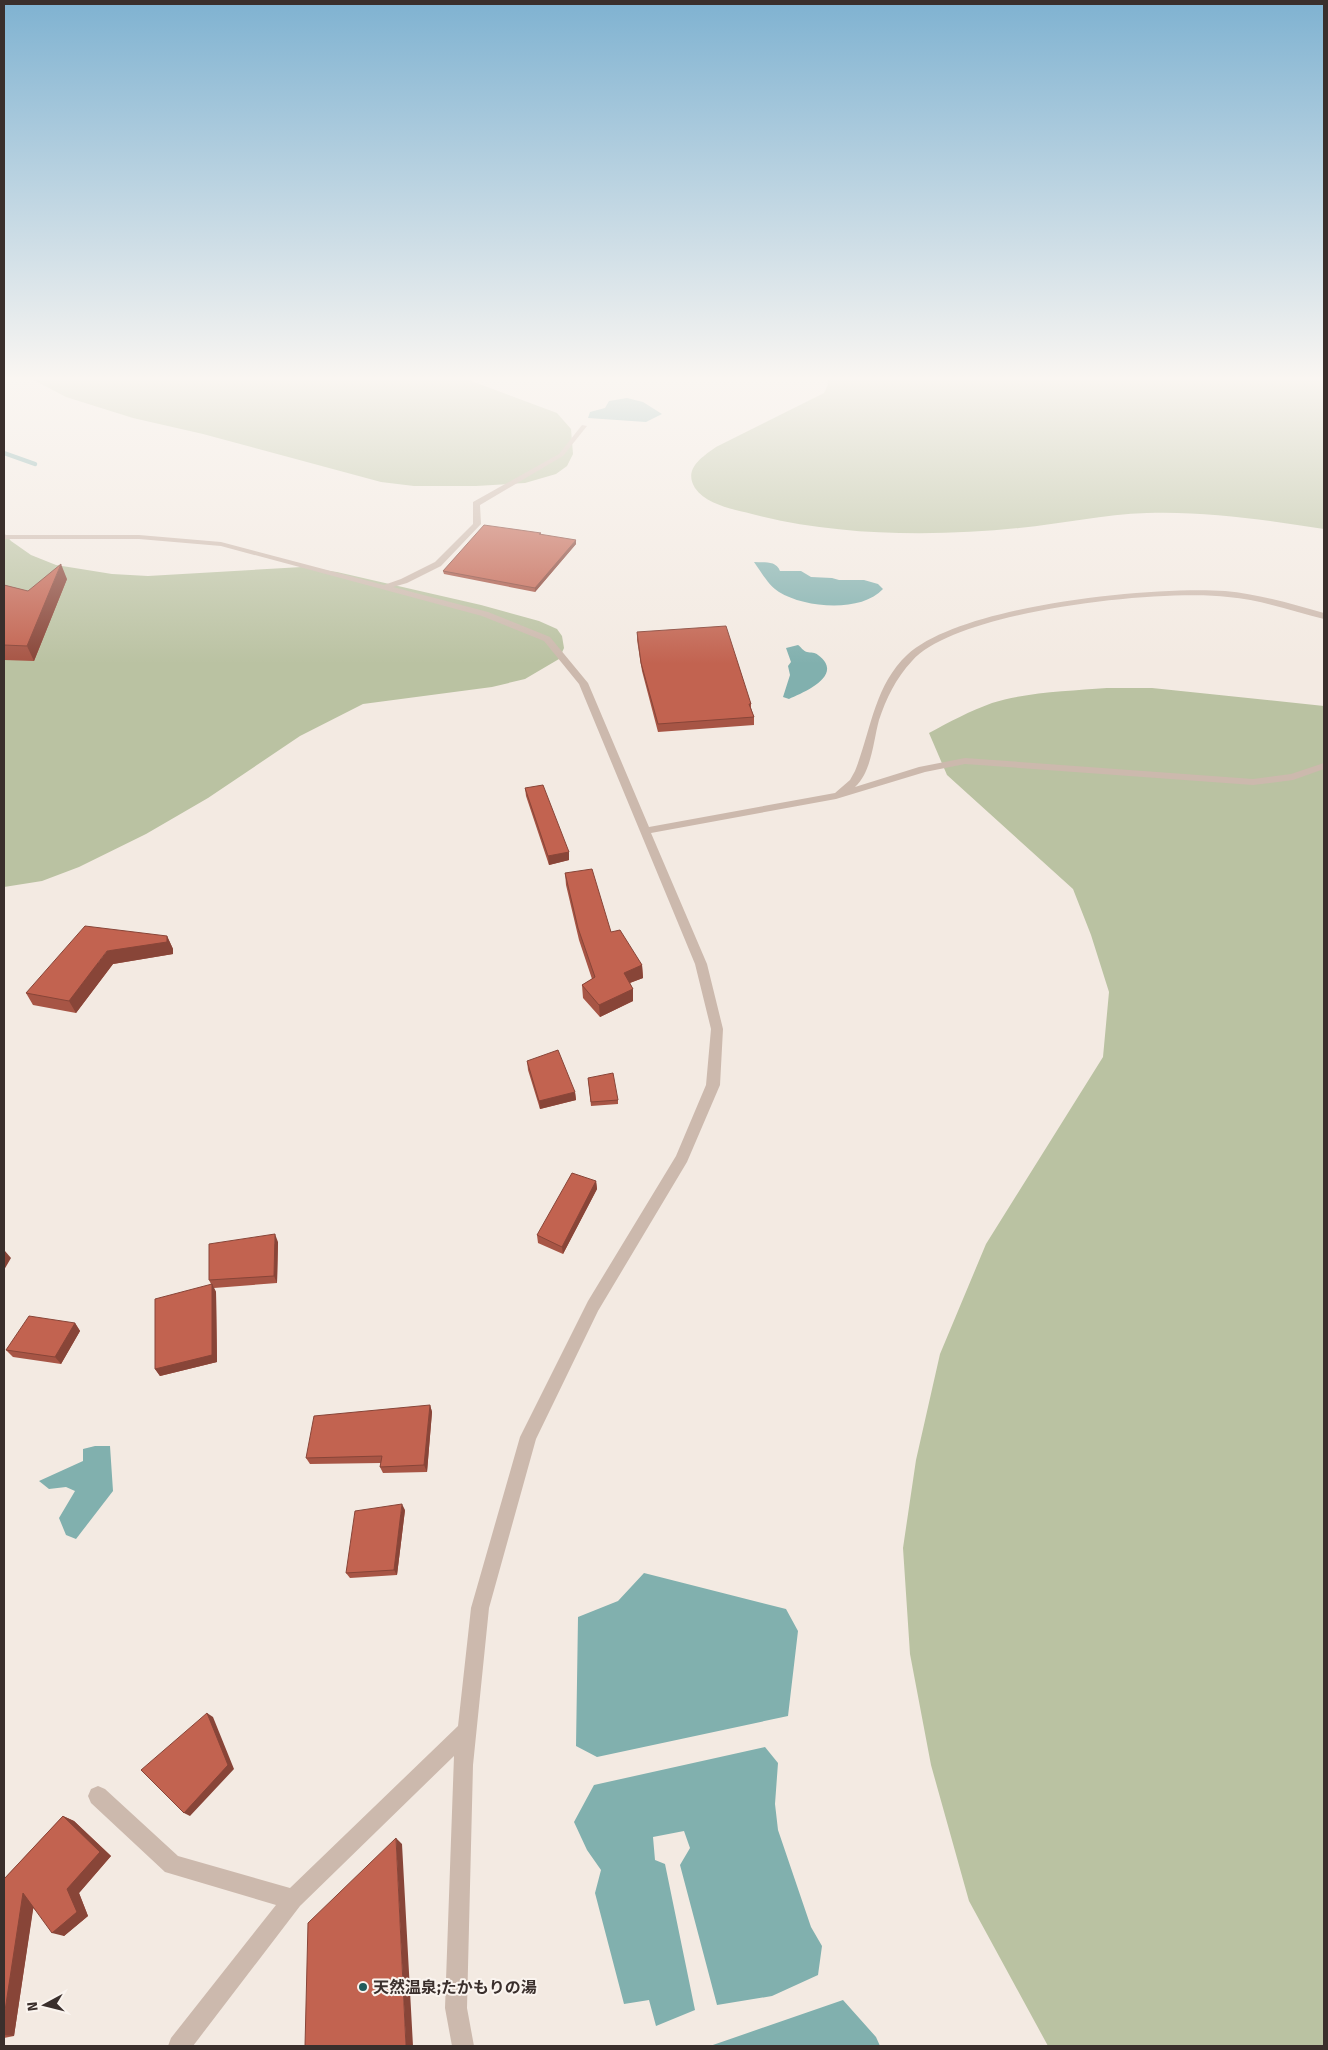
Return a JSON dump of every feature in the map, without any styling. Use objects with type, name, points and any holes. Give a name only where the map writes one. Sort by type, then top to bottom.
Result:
[{"type":"street","points":[[384,587],[419,574],[438,564],[477,524],[476,504],[530,473]]},
{"type":"street","points":[[4,537],[139,537],[221,544],[485,614],[547,638],[583,683],[701,964],[717,1029],[713,1085],[682,1158],[593,1306],[528,1438],[480,1608],[463,1765],[456,2008],[463,2046]]},
{"type":"street","points":[[836,796],[857,778],[877,711],[895,677],[911,656],[934,640],[960,628],[1010,614],[1058,606],[1184,594],[1232,595],[1324,616]]},
{"type":"street","points":[[644,831],[836,796],[923,769],[965,761],[1253,782],[1293,777],[1324,766]]},
{"type":"street","points":[[178,2046],[293,1899],[466,1730]]},
{"type":"street","points":[[98,1796],[172,1866],[293,1899]]},
{"type":"green space","points":[[346,473],[558,473],[525,483],[476,486],[414,486],[381,482]]},
{"type":"green space","points":[[692,473],[1324,473],[1324,529],[1281,522],[1192,513],[1147,513],[1115,515],[987,531],[885,533],[817,527],[729,508],[706,499],[700,494],[695,488]]},
{"type":"green space","points":[[4,533],[11,541],[31,555],[56,565],[112,574],[148,576],[302,567],[337,572],[481,605],[539,621],[557,629],[562,636],[564,648],[559,659],[525,679],[492,687],[363,704],[300,736],[208,798],[146,834],[79,867],[42,881],[4,887]]},
{"type":"green space","points":[[1107,688],[1152,688],[1324,706],[1324,2046],[1048,2046],[969,1901],[931,1765],[910,1654],[903,1548],[916,1460],[940,1354],[986,1244],[1103,1057],[1109,992],[1091,935],[1073,889],[947,775],[929,733],[976,710],[1005,699],[1049,692]]},
{"type":"water","points":[[754,562],[766,562],[776,565],[780,571],[801,571],[811,577],[864,580],[878,584],[883,589],[873,597],[847,605],[803,602],[775,589]]},
{"type":"water","points":[[798,645],[806,651],[818,655],[825,662],[827,669],[825,676],[820,682],[789,699],[783,697],[790,675],[788,666],[791,662],[786,648]]},
{"type":"water","points":[[95,1446],[110,1446],[113,1491],[76,1539],[66,1535],[59,1518],[75,1491],[66,1487],[49,1489],[39,1481],[83,1461],[83,1449]]},
{"type":"water","points":[[644,1573],[786,1609],[798,1631],[788,1716],[597,1757],[576,1746],[578,1617],[618,1601]]},
{"type":"water","points":[[765,1747],[778,1763],[775,1804],[778,1830],[811,1927],[822,1946],[818,1975],[772,1996],[717,2005],[680,1865],[690,1848],[684,1831],[653,1837],[655,1860],[665,1864],[695,2010],[656,2026],[649,2000],[624,2004],[595,1893],[601,1870],[587,1850],[574,1822],[594,1785]]},
{"type":"water","points":[[843,2000],[876,2037],[880,2046],[710,2046]]},
{"type":"building","points":[[484,525],[576,540],[535,588],[443,571]]},
{"type":"building","points":[[61,564],[27,646],[4,645],[4,585],[28,591]]},
{"type":"building","points":[[726,626],[754,717],[658,724],[641,663],[637,632]]},
{"type":"building","points":[[543,785],[569,852],[548,856],[525,788]]},
{"type":"building","points":[[592,869],[611,932],[620,930],[642,965],[624,973],[633,989],[599,1005],[582,985],[595,977],[578,928],[565,873]]},
{"type":"building","points":[[85,926],[167,936],[167,942],[107,951],[69,1001],[26,993]]},
{"type":"building","points":[[558,1050],[575,1092],[539,1101],[527,1061]]},
{"type":"building","points":[[613,1073],[618,1100],[591,1102],[588,1078]]},
{"type":"building","points":[[572,1173],[596,1181],[562,1247],[537,1235]]},
{"type":"building","points":[[275,1234],[274,1276],[209,1280],[209,1244]]},
{"type":"building","points":[[212,1284],[212,1355],[155,1369],[155,1299]]},
{"type":"building","points":[[29,1316],[75,1323],[55,1357],[6,1350]]},
{"type":"building","points":[[430,1405],[424,1465],[380,1467],[382,1456],[306,1458],[314,1416]]},
{"type":"building","points":[[402,1504],[394,1570],[346,1573],[355,1511]]},
{"type":"building","points":[[207,1713],[228,1765],[184,1813],[141,1770]]},
{"type":"building","points":[[63,1816],[100,1852],[67,1889],[77,1912],[52,1933],[23,1893],[4,2017],[4,1879]]},
{"type":"building","name":"天然温泉;たかもりの湯","points":[[396,1838],[406,2046],[305,2046],[308,1923]]},
{"type":"place","name":"天然温泉;たかもりの湯","points":[[363,1987]]}]
